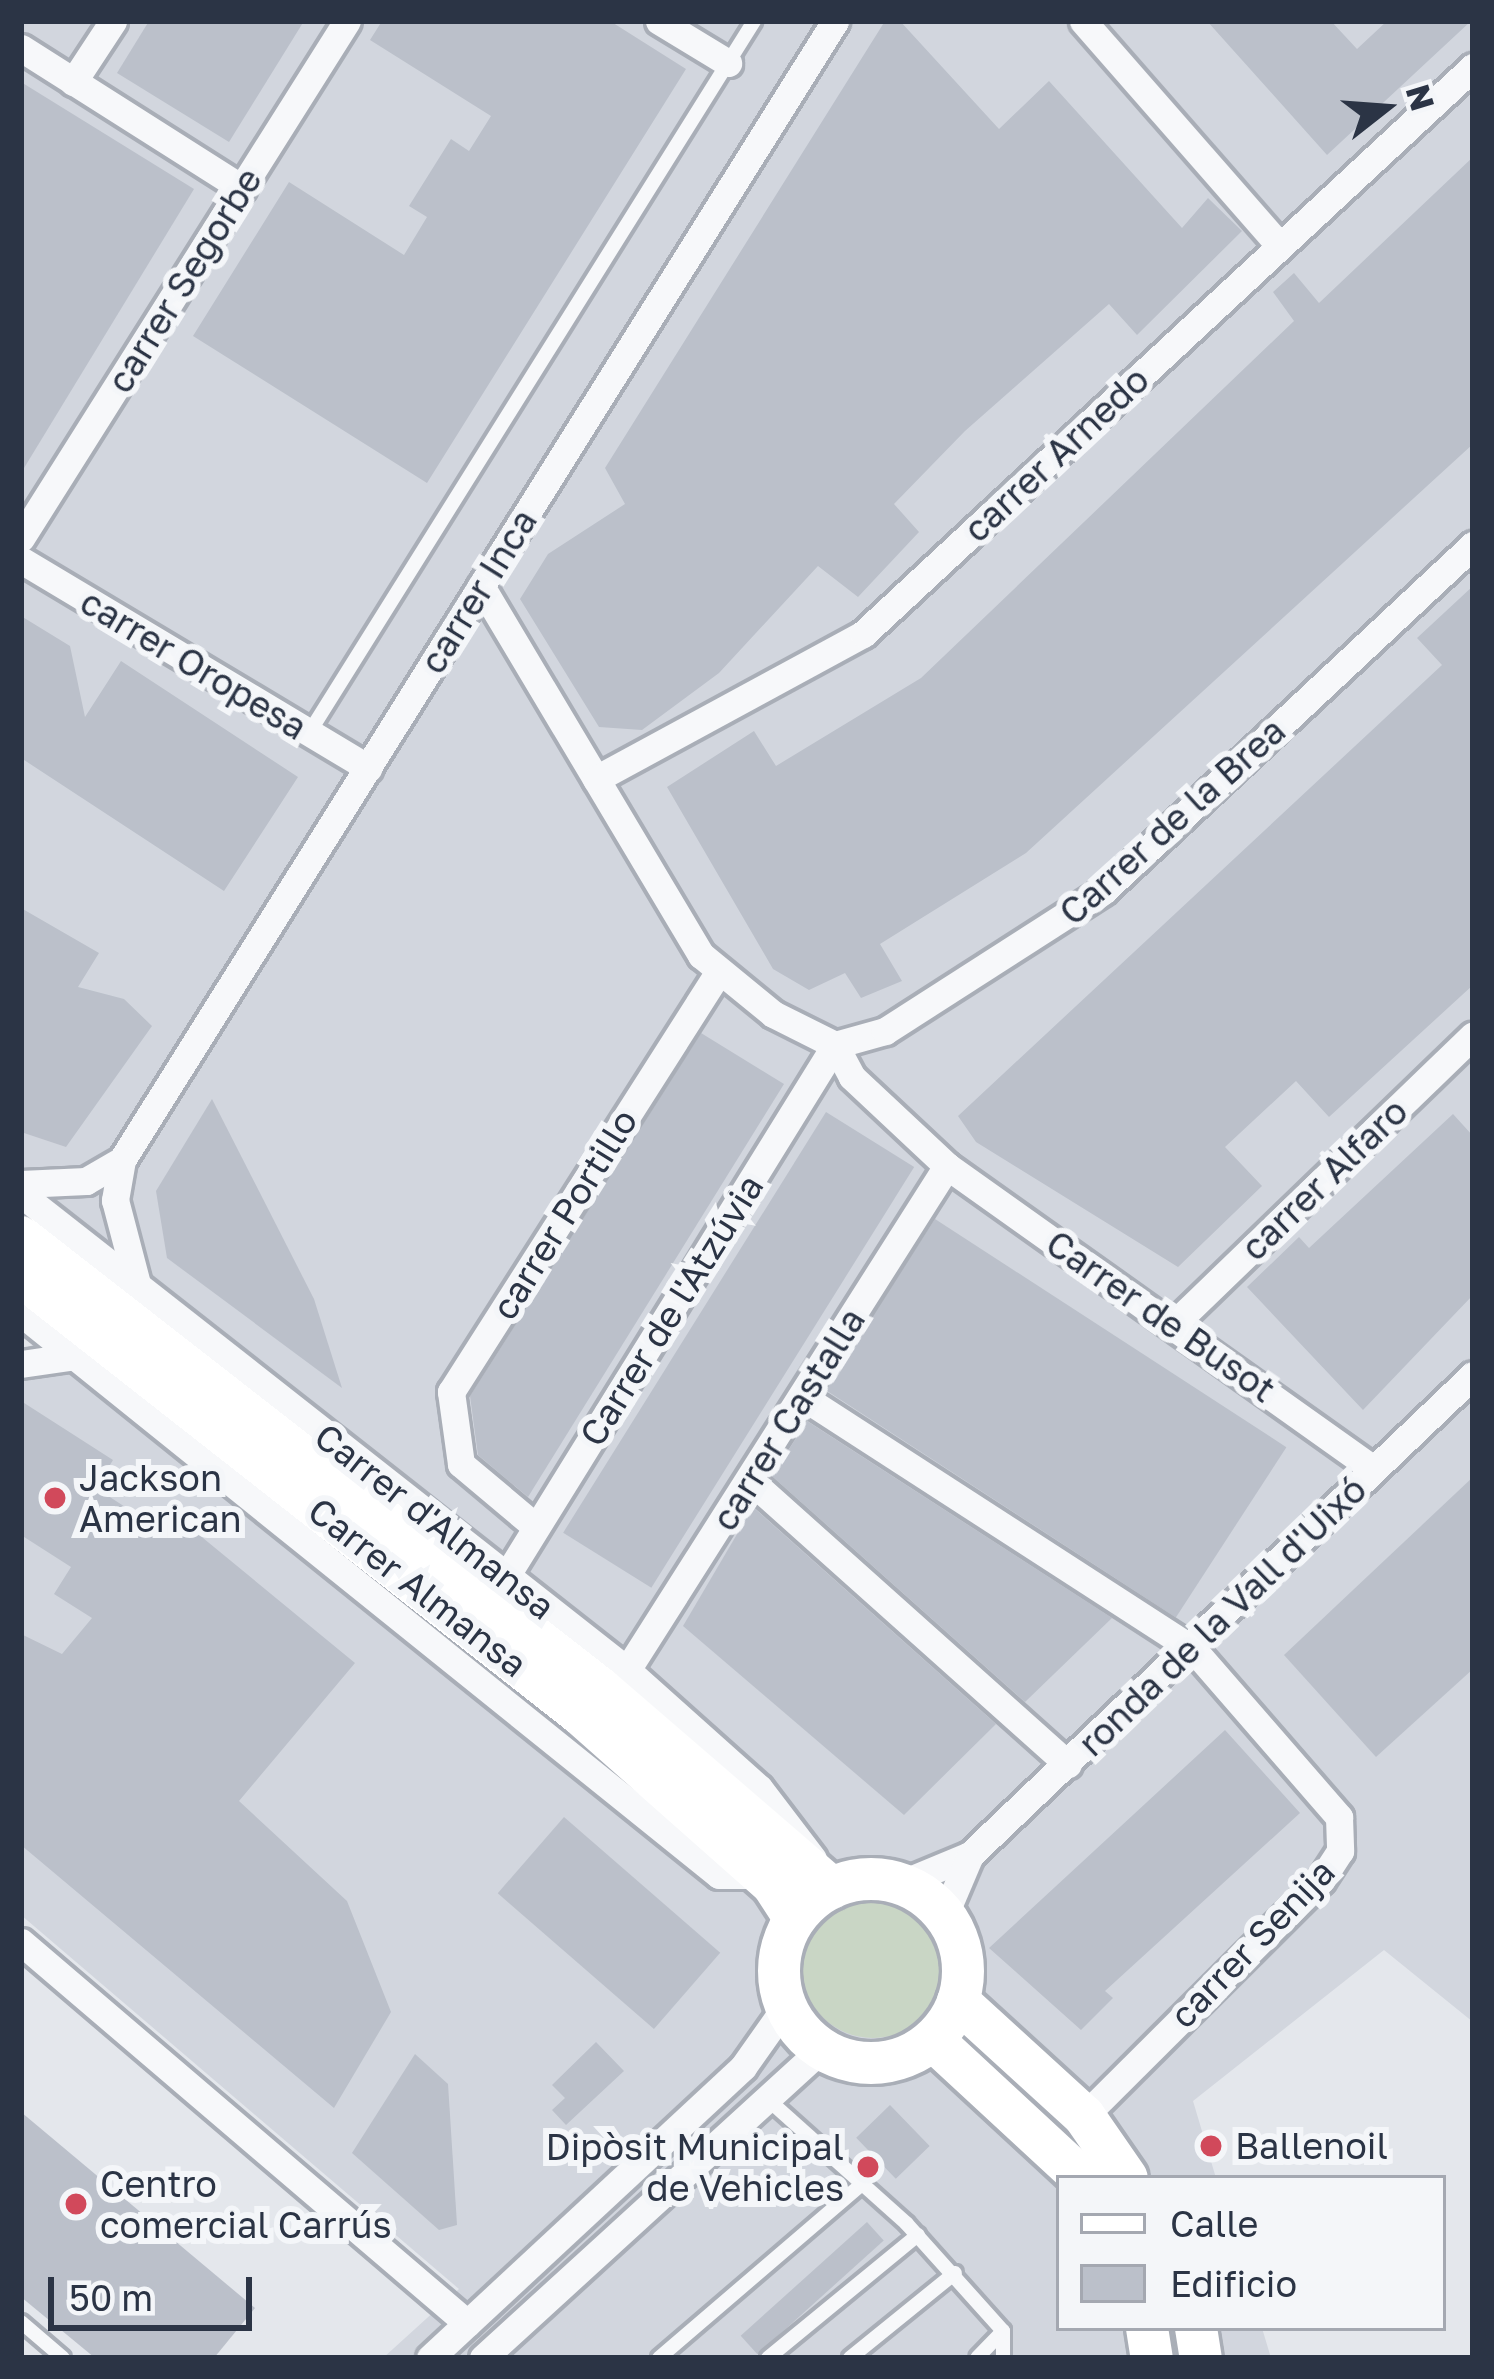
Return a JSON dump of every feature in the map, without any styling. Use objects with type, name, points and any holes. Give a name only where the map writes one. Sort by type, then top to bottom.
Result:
[{"type":"main road","name":"Carrer d'Almansa","points":[[21,1237],[600,1688],[825,1881]]},
{"type":"main road","name":"Carrer Almansa","points":[[21,1276],[580,1714],[760,1875],[795,1919]]},
{"type":"main road","points":[[825,1881],[900,1884],[945,1914],[963,1965],[958,2001],[933,2040],[886,2062],[820,2048],[786,2006],[780,1958],[795,1919],[825,1881]]},
{"type":"main road","points":[[958,2001],[1084,2116],[1125,2175]]},
{"type":"main road","points":[[933,2040],[1079,2175]]},
{"type":"street","points":[[74,82],[113,21]]},
{"type":"street","name":"carrer Segorbe","points":[[21,538],[347,21]]},
{"type":"street","points":[[659,21],[728,63]]},
{"type":"street","name":"carrer Inca","points":[[122,1160],[835,21]]},
{"type":"street","points":[[1083,21],[1280,246]]},
{"type":"street","points":[[21,48],[242,188]]},
{"type":"street","name":"carrer Arnedo","points":[[596,779],[863,634],[1473,67]]},
{"type":"street","name":"Carrer de la Brea","points":[[835,1045],[885,1030],[1103,891],[1473,545]]},
{"type":"street","name":"carrer Oropesa","points":[[21,560],[368,768]]},
{"type":"street","points":[[481,586],[717,974],[835,1045],[852,1077],[947,1166]]},
{"type":"street","name":"carrer Portillo","points":[[461,1464],[451,1392],[717,974]]},
{"type":"street","name":"carrer Alfaro","points":[[1174,1323],[1473,1035]]},
{"type":"street","name":"Carrer de l'Atzúvia","points":[[507,1576],[835,1045]]},
{"type":"street","points":[[21,1184],[86,1181],[122,1160]]},
{"type":"street","points":[[122,1160],[115,1200],[138,1288]]},
{"type":"street","name":"Carrer de Busot","points":[[947,1166],[1174,1323],[1373,1469]]},
{"type":"street","name":"carrer Castalla","points":[[627,1670],[947,1166]]},
{"type":"street","name":"Carrer d'Almansa","points":[[21,1194],[627,1670],[759,1789],[808,1841],[825,1881]]},
{"type":"street","points":[[21,1313],[719,1875],[760,1875]]},
{"type":"street","points":[[21,1364],[76,1356]]},
{"type":"street","name":"ronda de la Vall d'Uixó","points":[[900,1884],[970,1855],[1192,1649],[1473,1375]]},
{"type":"street","points":[[803,1397],[1192,1649]]},
{"type":"street","name":"Carrer d'Almansa","points":[[461,1464],[536,1527]]},
{"type":"street","points":[[751,1481],[1068,1765]]},
{"type":"street","name":"carrer Senija","points":[[1084,2116],[1340,1851],[1324,1788],[1192,1649]]},
{"type":"street","name":"ronda de la Vall d'Uixó","points":[[945,1914],[970,1855]]},
{"type":"street","points":[[21,1942],[467,2323]]},
{"type":"street","points":[[430,2358],[743,2066],[786,2006]]},
{"type":"street","points":[[483,2358],[820,2048]]},
{"type":"lane","points":[[309,733],[754,21]]},
{"type":"lane","points":[[764,2096],[955,2273],[1004,2331],[1003,2358]]},
{"type":"lane","points":[[659,2358],[860,2186]]},
{"type":"lane","points":[[768,2358],[918,2235]]},
{"type":"lane","points":[[850,2358],[955,2273]]},
{"type":"lane","points":[[21,2322],[63,2358]]},
{"type":"lane","points":[[977,2358],[1004,2331]]},
{"type":"shaded area","points":[[21,21],[1473,21],[1473,2022],[1384,1950],[1193,2101],[1215,2175],[1056,2175],[1056,2331],[1263,2331],[1271,2358],[383,2358],[459,2289],[21,1915],[21,1362],[99,1239],[21,1175]]},
{"type":"green space","points":[[873,1894],[900,1900],[924,1915],[939,1939],[945,1966],[939,1993],[924,2017],[900,2032],[873,2038],[846,2032],[822,2017],[807,1993],[801,1966],[807,1939],[822,1915],[846,1900]]},
{"type":"building","points":[[149,21],[304,21],[229,142],[117,73]]},
{"type":"building","points":[[382,21],[610,21],[686,69],[427,483],[193,336],[289,182],[404,255],[427,217],[409,206],[451,139],[469,151],[491,116],[370,40]]},
{"type":"building","points":[[885,21],[900,21],[999,129],[1049,81],[1182,228],[1208,198],[1242,231],[1137,335],[1109,304],[965,431],[894,504],[919,532],[858,597],[818,566],[719,673],[642,730],[599,727],[520,599],[548,554],[625,504],[605,468]]},
{"type":"building","points":[[1207,21],[1331,21],[1357,49],[1387,21],[1471,21],[1327,155]]},
{"type":"building","points":[[21,82],[194,189],[21,473]]},
{"type":"building","points":[[1473,157],[1473,444],[1026,853],[880,944],[902,981],[861,998],[845,973],[809,990],[773,969],[667,787],[754,731],[776,766],[921,678],[1294,321],[1273,292],[1294,273],[1319,303]]},
{"type":"building","points":[[1473,586],[1473,985],[1329,1117],[1296,1081],[1225,1147],[1262,1186],[1178,1267],[976,1142],[958,1116],[1442,665],[1417,638]]},
{"type":"building","points":[[21,616],[70,646],[85,717],[121,661],[298,777],[224,891],[21,758]]},
{"type":"building","points":[[21,908],[99,953],[78,987],[124,999],[152,1026],[66,1147],[21,1132]]},
{"type":"building","points":[[701,1033],[784,1084],[528,1497],[478,1455],[470,1396]]},
{"type":"building","points":[[212,1099],[314,1299],[342,1388],[167,1258],[156,1191]]},
{"type":"building","points":[[826,1112],[914,1167],[651,1588],[563,1533]]},
{"type":"building","points":[[1453,1114],[1473,1136],[1473,1295],[1363,1410],[1247,1287],[1299,1237],[1309,1248]]},
{"type":"building","points":[[935,1219],[1286,1447],[1176,1617],[824,1389]]},
{"type":"building","points":[[21,1401],[113,1460],[96,1488],[162,1531],[175,1515],[355,1663],[239,1801],[347,1901],[391,2012],[334,2108],[21,1845],[21,1634],[62,1654],[92,1618],[54,1594],[71,1567],[21,1535]]},
{"type":"building","points":[[807,1421],[1112,1618],[1025,1702],[772,1476]]},
{"type":"building","points":[[1473,1477],[1473,1669],[1376,1757],[1284,1655]]},
{"type":"building","points":[[753,1507],[996,1724],[904,1815],[683,1626]]},
{"type":"building","points":[[1225,1730],[1300,1813],[1105,1991],[1113,1998],[1081,2030],[989,1948]]},
{"type":"building","points":[[564,1817],[720,1953],[654,2029],[498,1893]]},
{"type":"building","points":[[596,2042],[624,2071],[566,2125],[552,2110],[565,2098],[552,2085]]},
{"type":"building","points":[[415,2054],[448,2084],[457,2225],[439,2230],[352,2153]]},
{"type":"building","points":[[890,2105],[930,2146],[896,2179],[856,2138]]},
{"type":"building","name":"Centro comercial Carrús","points":[[21,2112],[255,2308],[214,2358],[95,2358],[21,2297]]},
{"type":"building","points":[[867,2222],[884,2241],[757,2354],[741,2336]]},
{"type":"place","name":"Jackson American","points":[[55,1498]]},
{"type":"place","name":"Ballenoil","points":[[1211,2146]]},
{"type":"place","name":"Dipòsit Municipal de Vehicles","points":[[868,2167]]},
{"type":"place","name":"Centro comercial Carrús","points":[[76,2204]]}]
